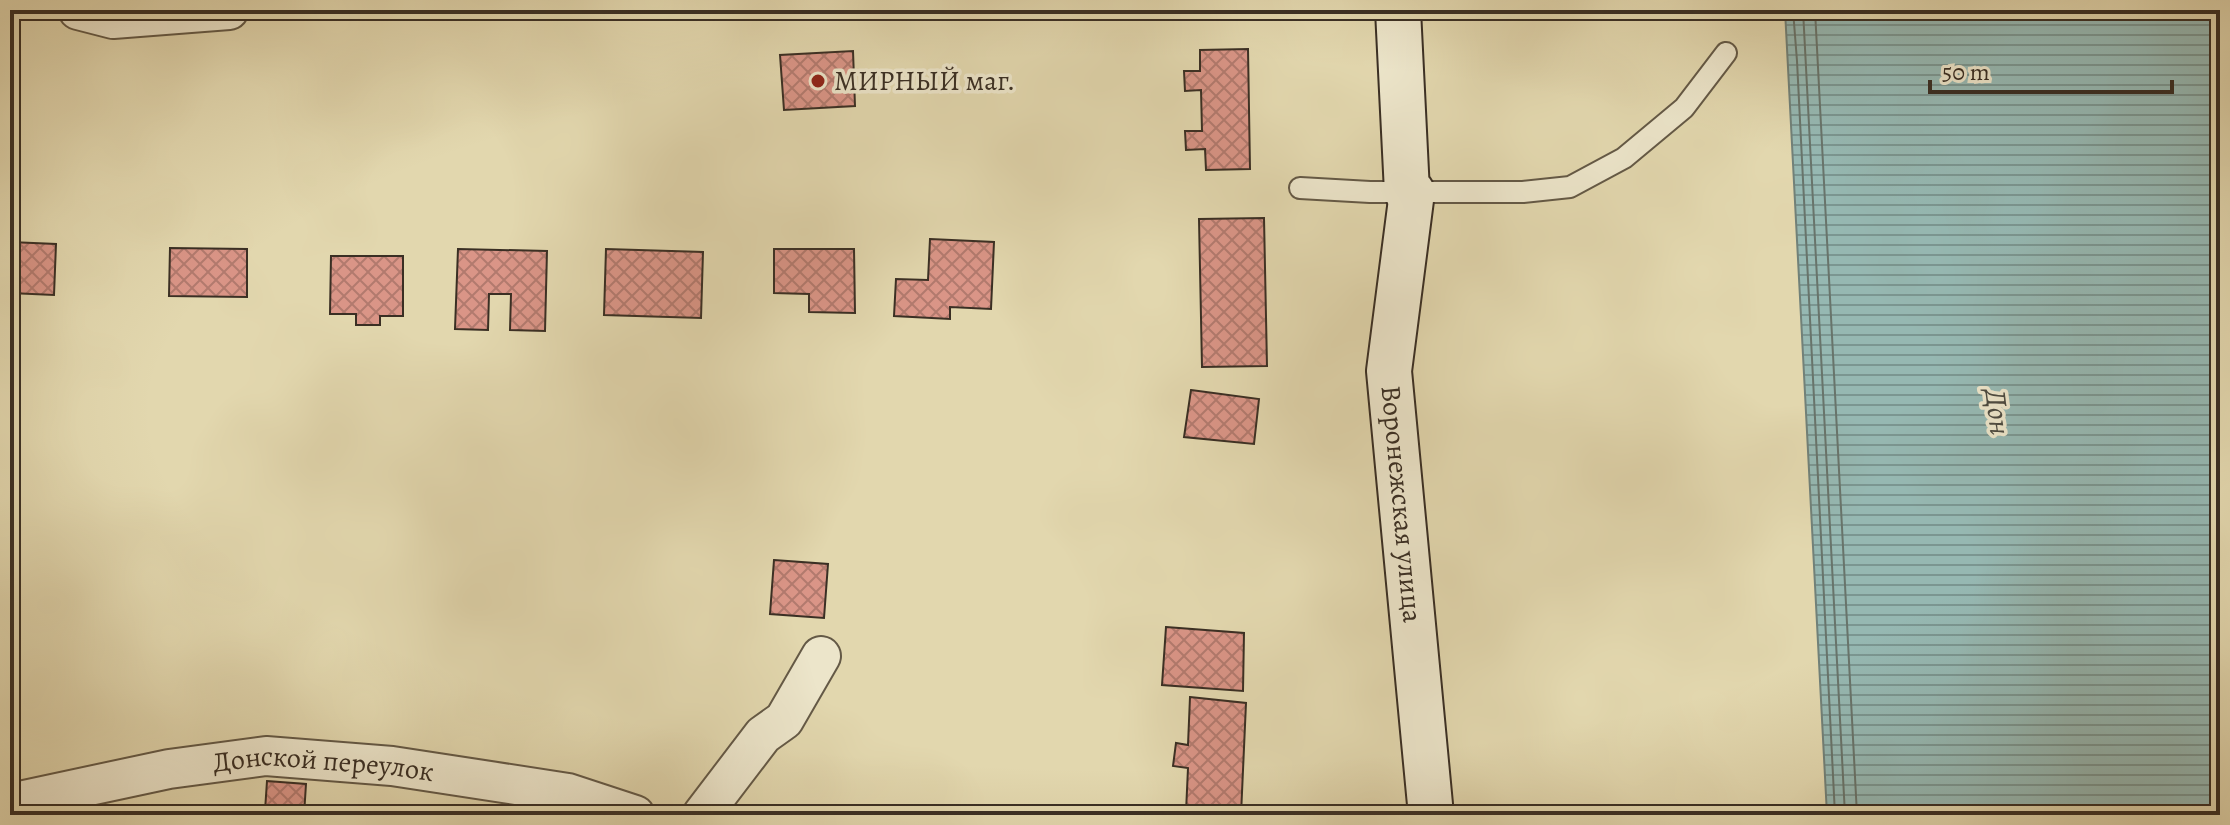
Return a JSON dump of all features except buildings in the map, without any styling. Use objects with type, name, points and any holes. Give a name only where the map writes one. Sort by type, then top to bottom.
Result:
[{"type":"street","points":[[78,10],[113,19],[229,10]]},
{"type":"street","name":"Воронежская улица","points":[[1398,10],[1409,192],[1389,371],[1431,815]]},
{"type":"street","points":[[702,815],[763,735],[784,720],[821,656]]},
{"type":"street","name":"Донской переулок","points":[[10,803],[169,769],[266,756],[392,766],[568,793],[635,815]]},
{"type":"lane","points":[[1300,188],[1523,192],[1570,187],[1624,158],[1684,108],[1726,53]]},
{"type":"water","name":"Дон","points":[[1785,10],[2220,10],[2220,815],[1827,815]]},
{"type":"place","name":"МИРНЫЙ маг.","points":[[818,81]]}]
